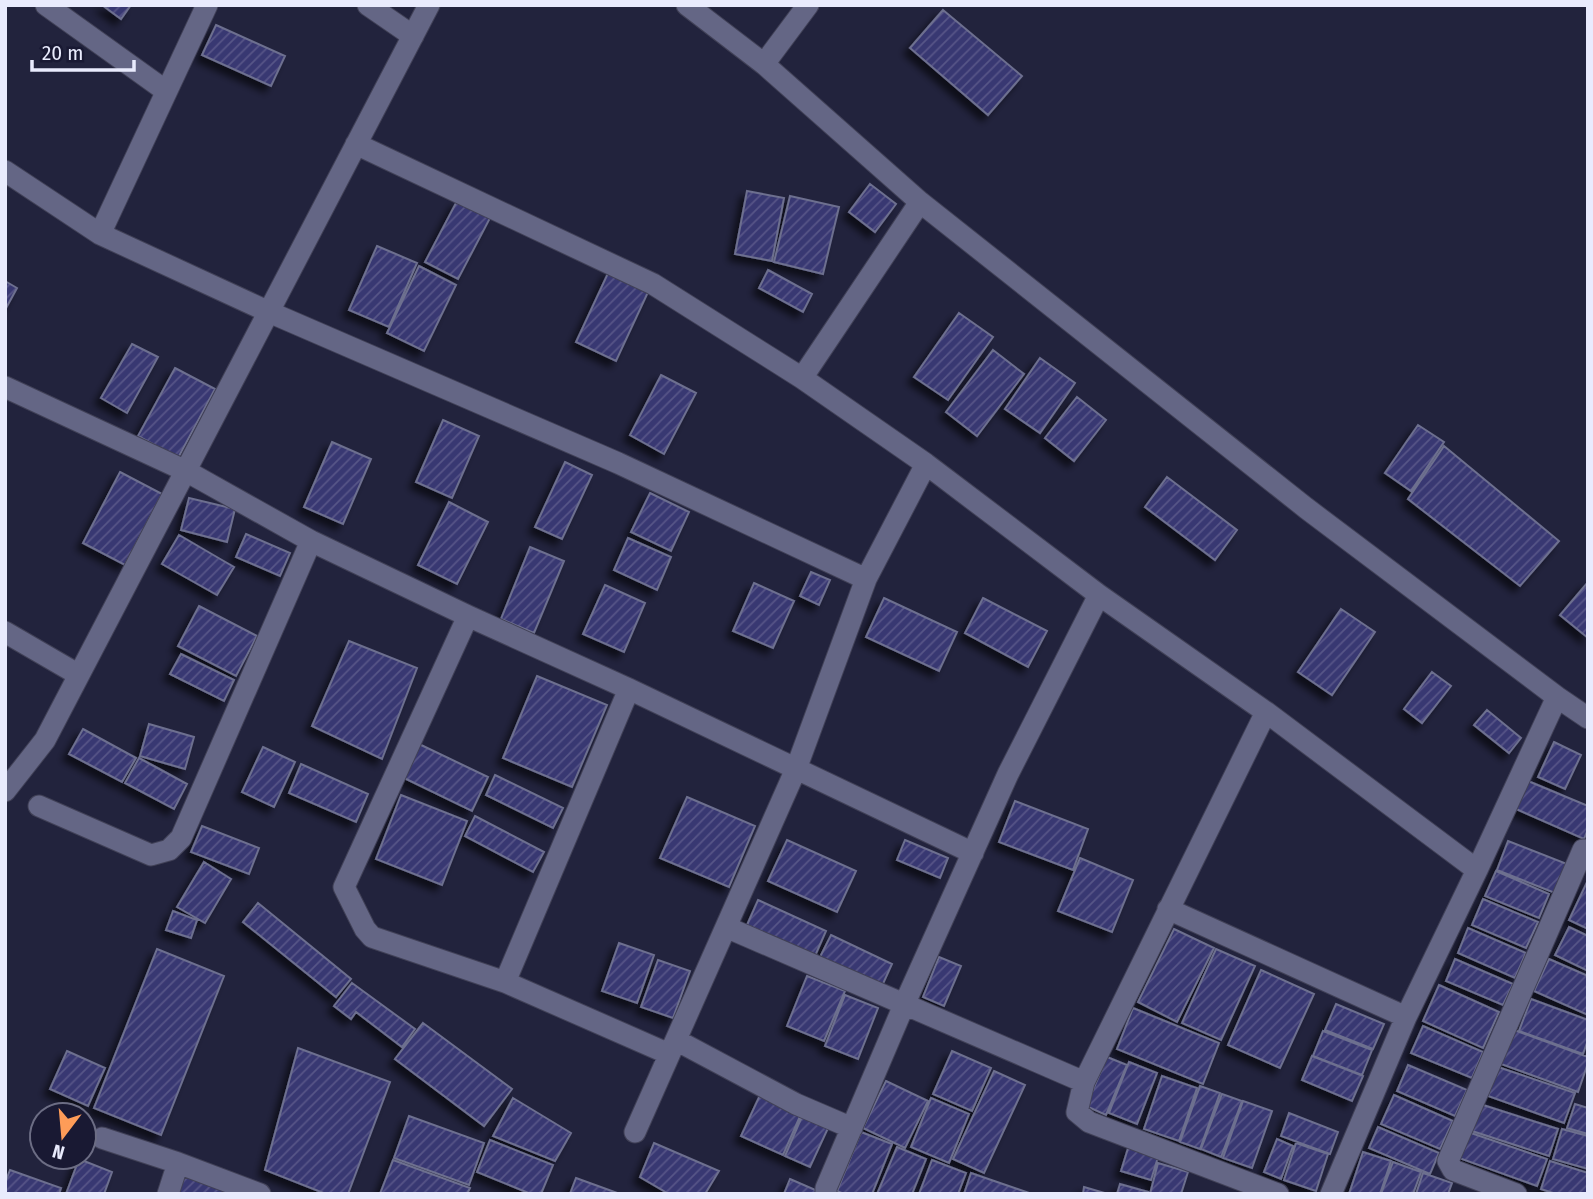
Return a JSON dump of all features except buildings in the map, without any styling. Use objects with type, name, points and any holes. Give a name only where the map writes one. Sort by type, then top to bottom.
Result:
[{"type":"street","points":[[46,5],[166,91]]},
{"type":"street","points":[[100,234],[207,5]]},
{"type":"street","points":[[368,5],[413,36]]},
{"type":"street","points":[[5,791],[45,740],[429,5]]},
{"type":"street","points":[[687,5],[764,64],[920,202],[1306,508],[1588,718]]},
{"type":"street","points":[[764,64],[808,5]]},
{"type":"street","points":[[356,144],[653,285],[802,378],[926,464],[1099,595],[1266,712],[1477,870]]},
{"type":"street","points":[[5,171],[100,234],[269,312],[618,463],[866,579]]},
{"type":"street","points":[[802,378],[920,202]]},
{"type":"street","points":[[5,387],[186,471],[312,541],[973,853]]},
{"type":"street","points":[[635,1132],[796,769],[866,579],[926,464]]},
{"type":"street","points":[[39,807],[151,855],[169,850],[181,838],[312,541]]},
{"type":"street","points":[[826,1194],[826,1188],[904,1005],[1008,774],[1099,595]]},
{"type":"street","points":[[468,616],[344,887],[365,929],[372,937],[505,982],[672,1047],[852,1128]]},
{"type":"street","points":[[5,632],[79,675]]},
{"type":"street","points":[[505,982],[629,690]]},
{"type":"street","points":[[1331,1194],[1406,1017],[1557,697]]},
{"type":"street","points":[[1266,712],[1084,1082],[1077,1112],[1089,1122],[1278,1194]]},
{"type":"street","points":[[1516,1194],[1453,1170],[1448,1161],[1583,850],[1588,850]]},
{"type":"street","points":[[1168,909],[1406,1017]]},
{"type":"street","points":[[726,928],[1084,1082]]},
{"type":"street","points":[[102,1138],[260,1194]]},
{"type":"street","points":[[168,1194],[178,1163]]}]
